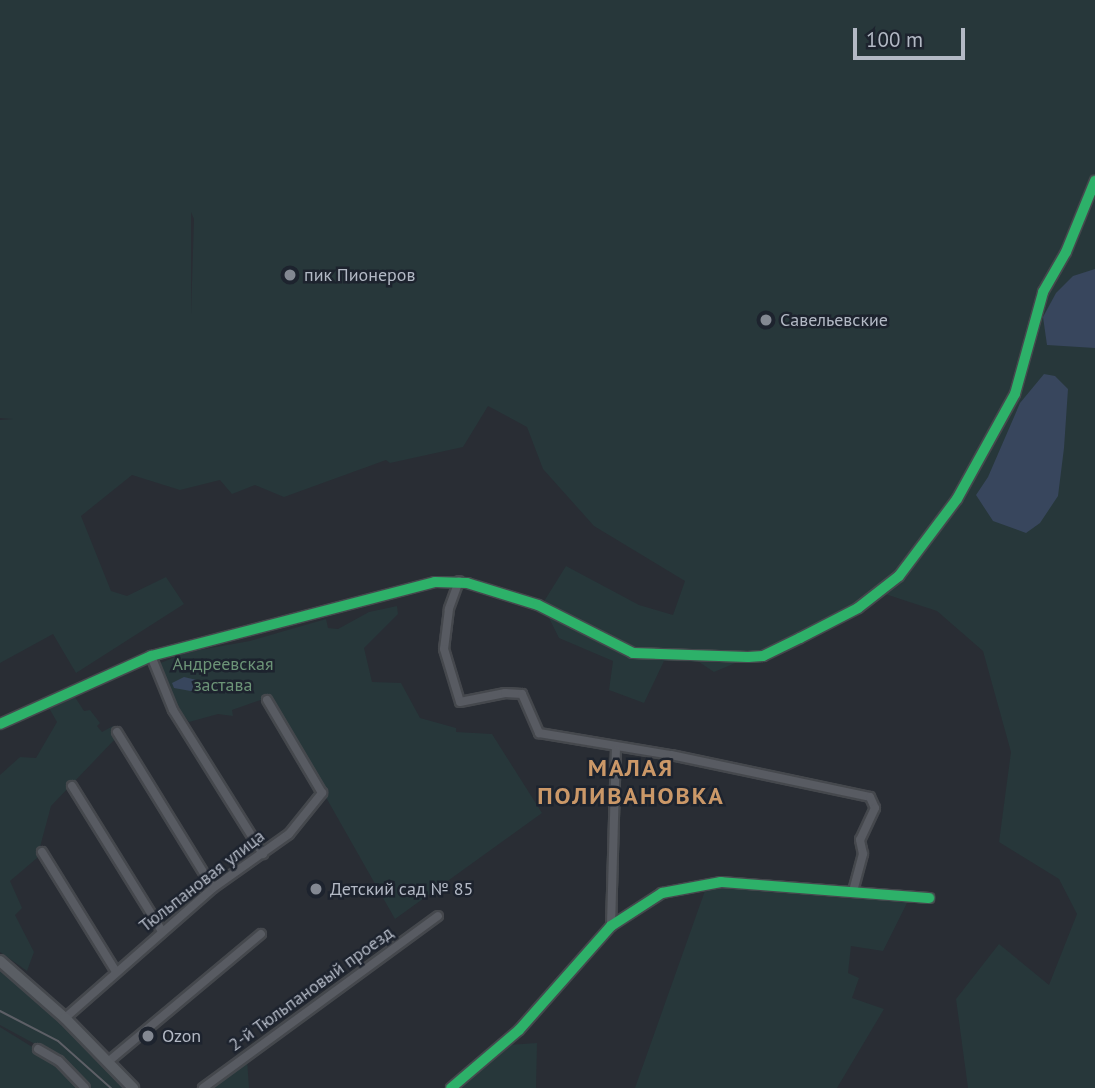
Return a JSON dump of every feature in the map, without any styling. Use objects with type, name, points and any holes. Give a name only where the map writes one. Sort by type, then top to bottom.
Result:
[{"type":"main road","points":[[0,961],[65,1018],[133,1088]]},
{"type":"street","points":[[0,724],[151,656],[291,623],[435,582],[459,582],[538,604],[634,653],[763,656],[858,608],[899,576],[975,468],[1015,394],[1043,292],[1066,251],[1095,181]]},
{"type":"street","points":[[459,582],[449,609],[444,649],[460,702],[505,693],[522,695],[539,733],[617,750],[671,755],[870,797],[875,808],[860,840],[863,853],[853,892]]},
{"type":"street","points":[[151,656],[173,710],[263,854]]},
{"type":"street","name":"Тюльпановая улица","points":[[65,1018],[213,888],[289,834],[322,793],[267,700]]},
{"type":"street","points":[[117,732],[213,888]]},
{"type":"street","points":[[611,926],[617,750]]},
{"type":"street","points":[[72,786],[162,931]]},
{"type":"street","points":[[42,852],[116,972]]},
{"type":"street","points":[[451,1088],[519,1030],[611,926],[662,893],[706,882],[929,898]]},
{"type":"street","name":"2-й Тюльпановый проезд","points":[[203,1088],[438,916]]},
{"type":"street","points":[[108,1061],[261,934]]},
{"type":"street","points":[[38,1049],[59,1061],[85,1088]]},
{"type":"green space","points":[[0,0],[1095,0],[1095,1088],[968,1088],[956,999],[999,944],[1049,985],[1077,914],[1059,879],[999,842],[1011,752],[983,651],[937,611],[876,591],[802,635],[714,672],[699,662],[664,661],[644,703],[609,690],[613,661],[559,638],[543,603],[566,566],[639,605],[673,615],[685,581],[594,526],[543,469],[527,427],[488,406],[463,447],[390,463],[386,460],[284,497],[255,485],[232,494],[220,480],[180,490],[132,475],[81,516],[111,591],[127,596],[166,577],[184,604],[76,673],[53,634],[0,663],[0,420],[13,419],[0,418]],"holes":[[[191,212],[194,219],[191,315]]]},
{"type":"green space","name":"Андреевская застава","points":[[397,606],[398,614],[364,648],[372,682],[401,683],[420,718],[456,728],[456,732],[492,734],[542,813],[395,919],[269,697],[232,710],[233,716],[218,714],[189,722],[175,705],[158,664],[188,652],[250,641],[326,619],[328,628],[338,629],[369,612]]},
{"type":"green space","points":[[73,694],[84,711],[90,710],[100,723],[97,726],[102,732],[113,726],[116,738],[51,806],[37,858],[10,881],[22,908],[15,915],[34,952],[27,971],[0,952],[0,775],[20,757],[36,758],[57,722],[49,708]]},
{"type":"green space","points":[[707,885],[909,899],[883,951],[851,946],[848,973],[859,978],[852,998],[884,1009],[837,1088],[635,1088]]},
{"type":"green space","points":[[0,966],[55,1012],[128,1088],[88,1088],[46,1050],[0,1025]]},
{"type":"green space","points":[[0,1027],[58,1063],[82,1088],[0,1088]]},
{"type":"green space","points":[[537,1043],[536,1088],[456,1088],[507,1045]]},
{"type":"green space","points":[[247,1059],[249,1088],[207,1088]]},
{"type":"water","points":[[1095,269],[1095,348],[1047,345],[1043,317],[1056,293],[1073,276]]},
{"type":"water","points":[[1044,374],[1055,376],[1068,389],[1064,448],[1058,496],[1040,523],[1026,533],[993,521],[976,495],[988,477],[1020,403]]},
{"type":"water","points":[[184,677],[201,681],[196,692],[174,688],[172,683]]},
{"type":"tram line","points":[[0,1011],[58,1041],[111,1088]]},
{"type":"cycle path","points":[[0,724],[151,656],[435,582],[467,583],[538,605],[633,653],[763,656],[800,638],[858,608],[899,576],[957,499],[1015,394],[1043,292],[1066,252],[1095,181]]},
{"type":"cycle path","points":[[451,1088],[519,1030],[611,926],[662,893],[721,882],[929,898]]},
{"type":"place","name":"пик Пионеров","points":[[290,275]]},
{"type":"place","name":"Савельевские","points":[[766,320]]},
{"type":"place","name":"Детский сад № 85","points":[[316,889]]},
{"type":"place","name":"Ozon","points":[[148,1036]]},
{"type":"district","name":"МАЛАЯ ПОЛИВАНОВКА","points":[[631,782]]}]
